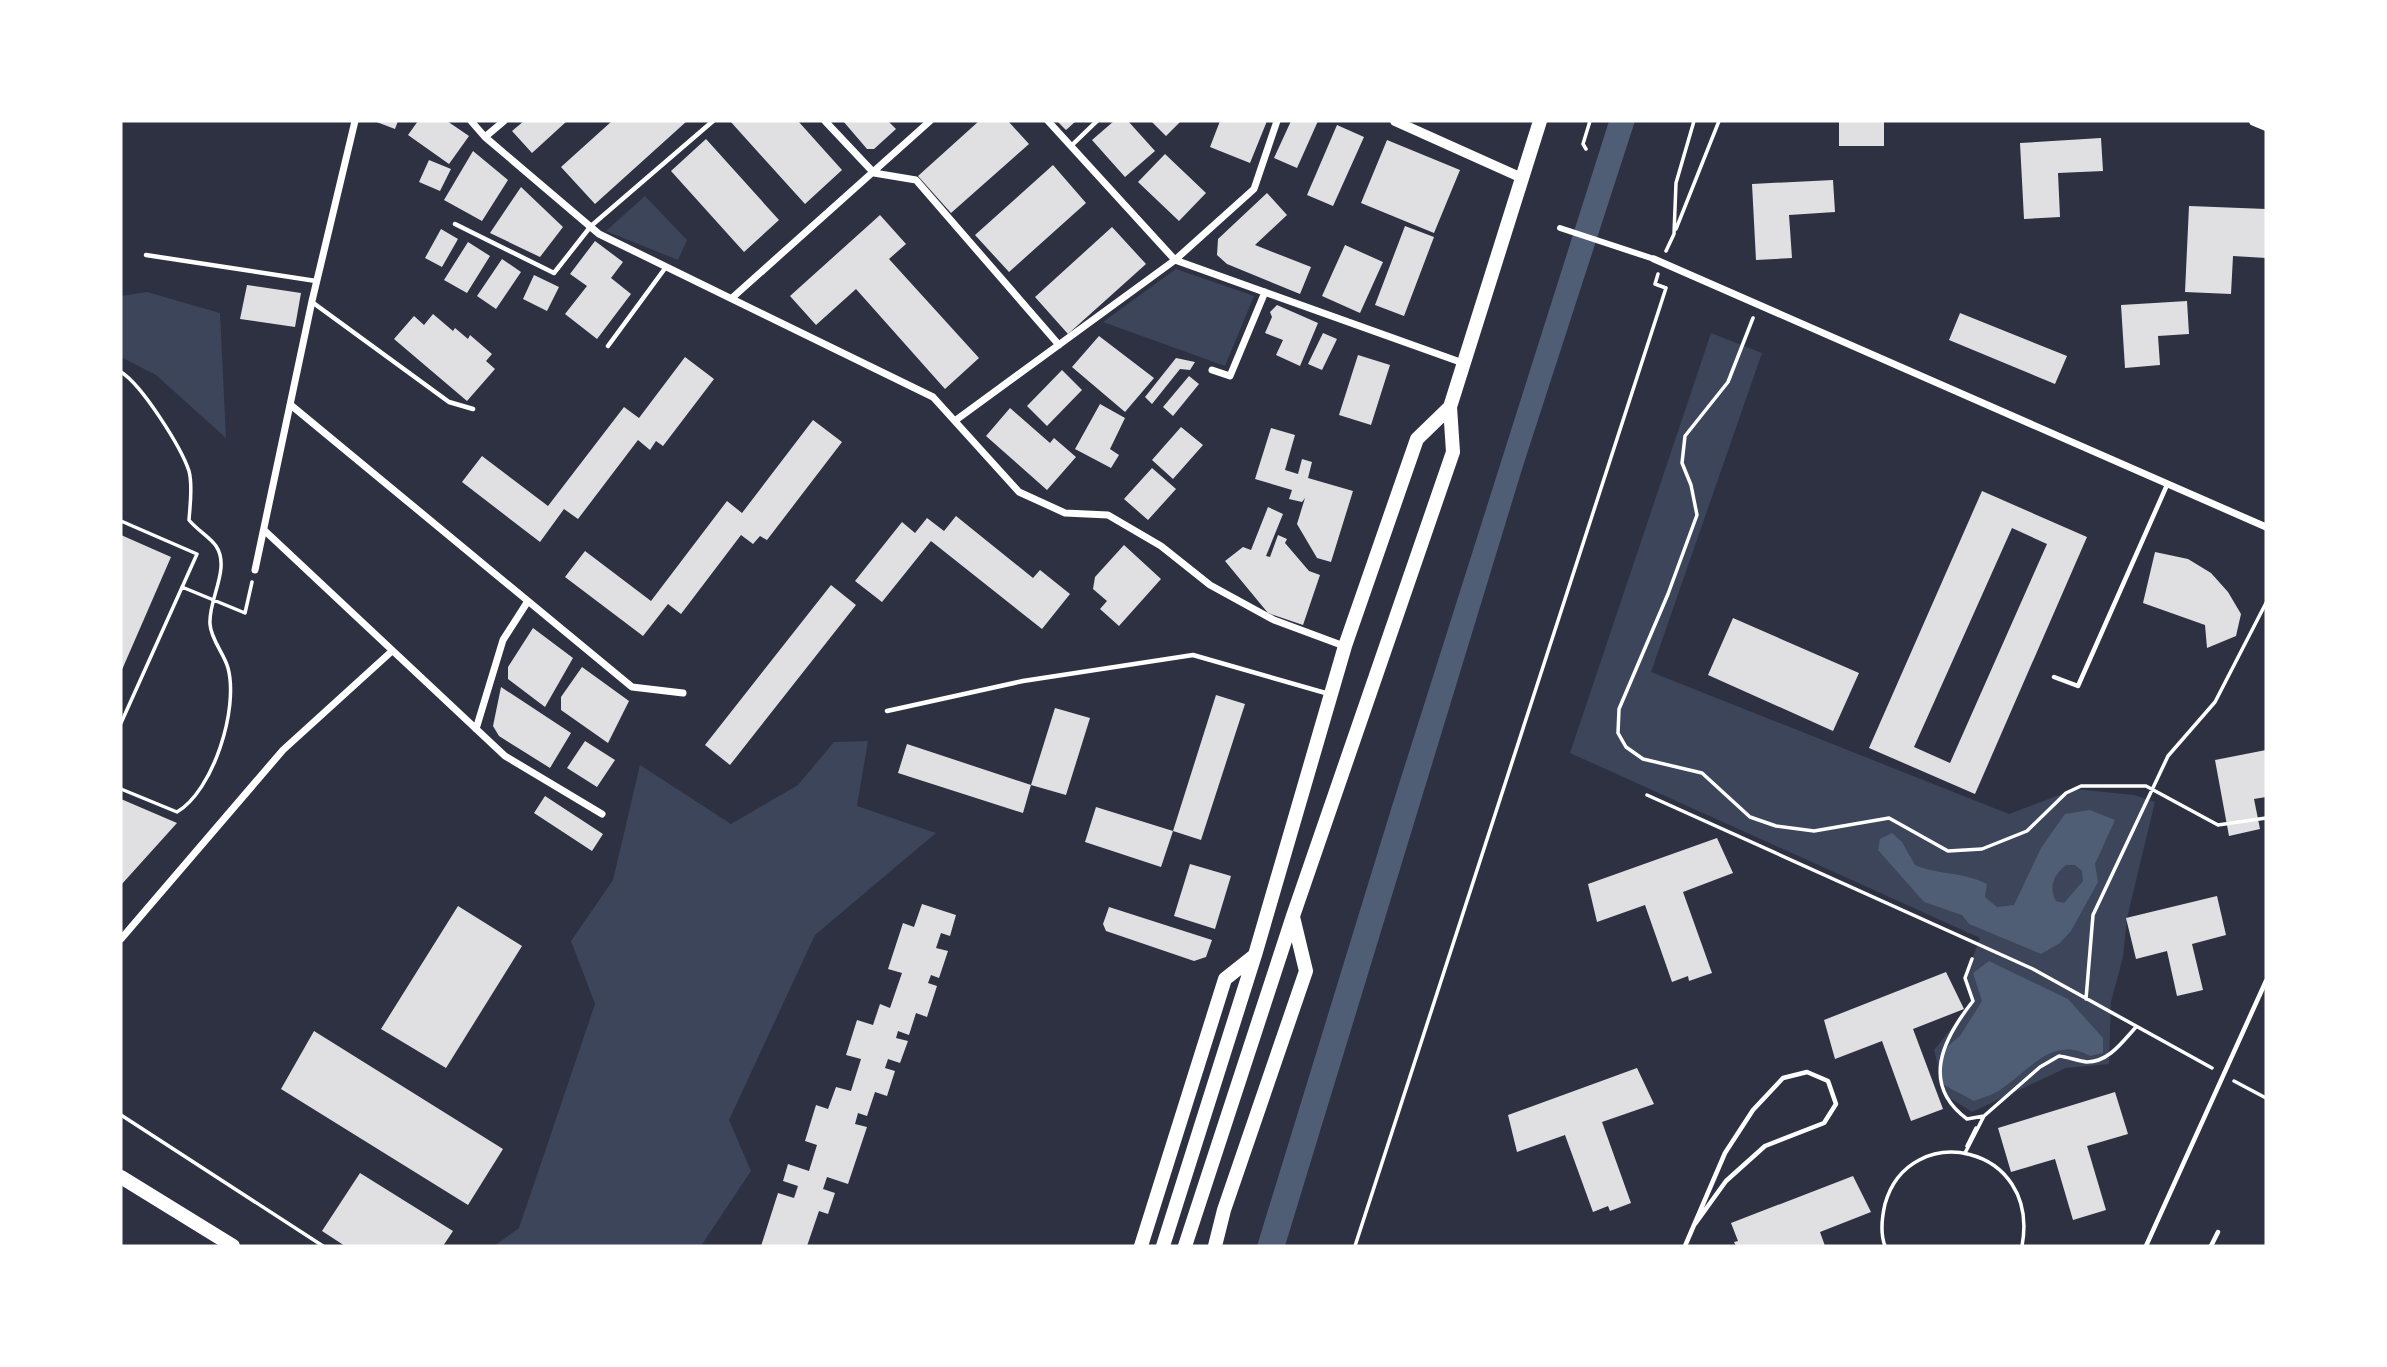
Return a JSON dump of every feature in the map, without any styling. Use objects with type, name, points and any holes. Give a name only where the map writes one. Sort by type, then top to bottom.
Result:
[{"type":"main road","points":[[1185,1246],[1293,916],[1453,452],[1450,407],[1541,121]]},
{"type":"main road","points":[[1163,1246],[1255,955],[1345,646],[1417,439],[1450,407]]},
{"type":"main road","points":[[1215,1246],[1224,1210],[1306,971],[1293,916]]},
{"type":"main road","points":[[1141,1246],[1225,979],[1255,955]]},
{"type":"main road","points":[[121,1177],[233,1246]]},
{"type":"street","points":[[255,570],[292,405],[316,281],[355,121]]},
{"type":"street","points":[[471,121],[485,137],[591,226],[666,267],[933,397],[1020,492],[1065,513],[1108,515],[1161,546],[1210,585],[1274,620],[1345,646]]},
{"type":"street","points":[[485,137],[504,121]]},
{"type":"street","points":[[825,121],[874,173],[916,180],[1059,345]]},
{"type":"street","points":[[732,298],[930,121]]},
{"type":"street","points":[[1048,121],[1175,260],[1464,363]]},
{"type":"street","points":[[956,420],[1175,260],[1254,189],[1277,121]]},
{"type":"street","points":[[1395,121],[1522,178]]},
{"type":"street","points":[[2254,121],[2266,126]]},
{"type":"street","points":[[1560,228],[1658,260],[2266,527]]},
{"type":"street","points":[[1212,370],[1230,376],[1265,292]]},
{"type":"street","points":[[292,405],[632,687],[683,693]]},
{"type":"street","points":[[264,530],[505,756],[602,814]]},
{"type":"street","points":[[476,729],[503,640],[528,601]]},
{"type":"street","points":[[121,939],[283,750],[392,651]]},
{"type":"lane","points":[[455,224],[554,273],[591,226],[713,121]]},
{"type":"lane","points":[[1071,146],[1097,121]]},
{"type":"lane","points":[[145,255],[316,281]]},
{"type":"lane","points":[[608,346],[666,267]]},
{"type":"lane","points":[[312,301],[449,402],[473,409]]},
{"type":"lane","points":[[2054,677],[2078,686],[2167,485]]},
{"type":"lane","points":[[887,711],[1023,681],[1193,655],[1330,694]]},
{"type":"lane","points":[[2146,1246],[2266,981]]},
{"type":"lane","points":[[1685,1246],[1724,1153],[1753,1110],[1783,1078],[1807,1072],[1828,1081],[1836,1104],[1824,1123],[1765,1146],[1726,1181],[1695,1224]]},
{"type":"lane","points":[[2211,1246],[2218,1232]]},
{"type":"path","points":[[1586,149],[1583,144],[1590,121]]},
{"type":"path","points":[[1674,234],[1676,183],[1694,121]]},
{"type":"path","points":[[1356,1246],[1666,288],[1655,284],[1658,260],[1674,234],[1718,121]]},
{"type":"path","points":[[1758,306],[1728,382],[1685,436],[1682,463],[1691,485],[1697,515],[1668,594],[1619,709],[1618,733],[1626,747],[1643,759],[1702,773],[1750,817],[1776,826],[1814,831],[1889,818],[1948,851],[1982,849],[2027,831],[2066,793],[2081,786],[2152,789],[2218,825],[2266,818]]},
{"type":"path","points":[[121,372],[141,389],[189,472],[189,520],[216,546],[221,563],[212,599],[209,626],[228,668],[229,687],[214,766],[187,806],[177,812],[121,789]]},
{"type":"path","points":[[121,521],[197,554],[121,723]]},
{"type":"path","points":[[182,587],[245,613],[255,570]]},
{"type":"path","points":[[2086,999],[2092,915],[2168,756],[2215,702],[2266,603]]},
{"type":"path","points":[[1647,795],[2033,970],[2266,1098]]},
{"type":"path","points":[[1972,959],[1965,978],[1973,1001],[1951,1028],[1938,1066],[1950,1106],[1967,1119],[1984,1116]]},
{"type":"path","points":[[1965,1153],[1968,1139],[1984,1116],[2040,1067],[2059,1056],[2086,1062],[2099,1059],[2115,1051],[2136,1027]]},
{"type":"path","points":[[121,1115],[323,1246]]},
{"type":"path","points":[[1885,1246],[1882,1217],[1888,1193],[1902,1173],[1922,1159],[1945,1152],[1965,1153],[1992,1163],[2011,1180],[2022,1201],[2026,1225],[2022,1246]]},
{"type":"shaded area","points":[[1609,121],[1635,121],[1523,466],[1285,1246],[1257,1246],[1392,806]]},
{"type":"shaded area","points":[[645,196],[687,240],[678,260],[606,231]]},
{"type":"shaded area","points":[[1176,269],[1254,296],[1225,366],[1103,322]]},
{"type":"shaded area","points":[[147,292],[220,313],[226,438],[156,375],[121,357],[121,296]]},
{"type":"shaded area","points":[[1711,333],[1762,353],[1651,672],[2009,814],[2075,789],[2134,795],[2155,802],[2127,918],[2123,957],[2111,1002],[2109,1064],[2066,1068],[1972,1112],[1945,1095],[1934,1050],[1973,1001],[1965,978],[1980,938],[1570,753]]},
{"type":"shaded area","points":[[868,741],[857,806],[936,833],[815,935],[729,1120],[751,1171],[701,1246],[494,1246],[519,1228],[595,1004],[571,941],[613,880],[640,765],[731,824],[798,785],[834,742]]},
{"type":"shaded area","points":[[2090,810],[2115,820],[2095,864],[2098,882],[2071,931],[2060,943],[2041,954],[1969,924],[1962,915],[1924,902],[1878,850],[1880,839],[1892,833],[1902,842],[1915,865],[1979,880],[1987,884],[1985,897],[1997,907],[2014,905],[2041,848],[2065,814]],"holes":[[[2066,865],[2075,865],[2082,871],[2083,881],[2064,903],[2056,901],[2052,890],[2055,877]]]},
{"type":"shaded area","points":[[1989,961],[2068,999],[2103,1038],[2103,1053],[2090,1056],[2077,1051],[2054,1052],[2044,1056],[2001,1089],[1974,1101],[1942,1084],[1941,1052],[1960,1036],[1982,1001],[1973,973]]},
{"type":"building","points":[[374,121],[398,121],[395,129]]},
{"type":"building","points":[[418,121],[447,121],[469,136],[449,164],[408,135]]},
{"type":"building","points":[[524,121],[567,121],[532,153],[512,131]]},
{"type":"building","points":[[612,121],[687,121],[595,204],[561,167]]},
{"type":"building","points":[[730,121],[798,121],[842,170],[805,204]]},
{"type":"building","points":[[843,121],[888,121],[896,129],[874,149],[867,149]]},
{"type":"building","points":[[979,121],[1008,121],[1029,144],[951,213],[918,176]]},
{"type":"building","points":[[1057,121],[1076,121],[1066,130]]},
{"type":"building","points":[[1114,121],[1128,121],[1155,151],[1125,177],[1092,140]]},
{"type":"building","points":[[1151,121],[1181,121],[1166,136]]},
{"type":"building","points":[[1220,121],[1267,121],[1250,163],[1210,147]]},
{"type":"building","points":[[1291,121],[1318,121],[1297,168],[1274,158]]},
{"type":"building","points":[[1839,121],[1884,121],[1884,146],[1839,146]]},
{"type":"building","points":[[1337,125],[1364,137],[1333,206],[1307,195]]},
{"type":"building","points":[[2101,138],[2103,171],[2058,173],[2060,217],[2024,219],[2020,143]]},
{"type":"building","points":[[706,139],[779,220],[744,252],[671,171]]},
{"type":"building","points":[[1387,140],[1460,170],[1434,233],[1361,203]]},
{"type":"building","points":[[473,151],[508,180],[482,221],[444,200]]},
{"type":"building","points":[[1165,154],[1206,193],[1179,221],[1138,182]]},
{"type":"building","points":[[429,160],[451,169],[440,191],[419,182]]},
{"type":"building","points":[[1053,165],[1086,203],[1009,272],[975,235]]},
{"type":"building","points":[[1833,180],[1835,212],[1789,215],[1792,258],[1756,260],[1752,184]]},
{"type":"building","points":[[521,187],[563,227],[540,257],[490,233]]},
{"type":"building","points":[[1267,193],[1287,215],[1255,245],[1311,267],[1300,294],[1227,264],[1217,255],[1218,239]]},
{"type":"building","points":[[2189,206],[2266,209],[2266,258],[2233,256],[2231,294],[2185,292]]},
{"type":"building","points":[[880,215],[906,244],[889,259],[979,358],[945,389],[856,289],[816,325],[790,296]]},
{"type":"building","points":[[1405,226],[1434,237],[1404,316],[1375,305]]},
{"type":"building","points":[[1112,227],[1146,264],[1068,334],[1035,297]]},
{"type":"building","points":[[441,229],[458,239],[442,267],[425,258]]},
{"type":"building","points":[[595,241],[623,262],[611,278],[631,294],[597,339],[565,314],[587,286],[570,274]]},
{"type":"building","points":[[468,242],[490,256],[467,293],[444,280]]},
{"type":"building","points":[[1345,245],[1383,262],[1360,313],[1322,296]]},
{"type":"building","points":[[502,259],[521,272],[496,309],[477,296]]},
{"type":"building","points":[[534,275],[559,287],[547,311],[523,299]]},
{"type":"building","points":[[247,285],[301,293],[295,327],[240,319]]},
{"type":"building","points":[[2187,301],[2189,334],[2158,336],[2160,365],[2125,368],[2121,305]]},
{"type":"building","points":[[1277,305],[1318,323],[1300,366],[1276,355],[1283,340],[1265,333],[1272,317],[1270,312]]},
{"type":"building","points":[[1960,313],[2067,356],[2055,384],[1949,340]]},
{"type":"building","points":[[433,314],[453,331],[455,328],[468,339],[470,335],[492,354],[486,361],[495,369],[467,401],[394,339],[414,316],[424,325]]},
{"type":"building","points":[[1323,333],[1337,339],[1322,370],[1308,364]]},
{"type":"building","points":[[1099,336],[1154,378],[1125,412],[1072,367]]},
{"type":"building","points":[[1358,355],[1390,365],[1371,425],[1339,415]]},
{"type":"building","points":[[685,357],[714,379],[663,446],[656,441],[650,450],[638,440],[578,519],[564,509],[540,542],[462,482],[482,456],[548,506],[624,407],[639,418]]},
{"type":"building","points":[[1176,358],[1195,362],[1190,370],[1180,369],[1152,404],[1145,397]]},
{"type":"building","points":[[1062,370],[1082,390],[1047,426],[1027,406]]},
{"type":"building","points":[[1189,376],[1199,384],[1173,416],[1163,407]]},
{"type":"building","points":[[1100,404],[1125,418],[1110,449],[1119,455],[1111,468],[1075,449]]},
{"type":"building","points":[[1010,408],[1050,443],[1054,438],[1076,457],[1047,490],[986,436]]},
{"type":"building","points":[[813,420],[842,442],[767,540],[760,536],[753,544],[741,535],[681,614],[668,604],[643,636],[565,577],[585,551],[651,601],[727,501],[742,513]]},
{"type":"building","points":[[1181,427],[1203,445],[1173,479],[1152,460]]},
{"type":"building","points":[[1271,428],[1295,435],[1285,470],[1298,474],[1302,459],[1312,462],[1308,478],[1353,491],[1331,562],[1317,558],[1297,524],[1305,498],[1302,502],[1289,499],[1292,490],[1255,479]]},
{"type":"building","points":[[1152,468],[1176,489],[1148,520],[1124,499]]},
{"type":"building","points":[[1982,491],[2087,537],[1975,794],[1869,748]],"holes":[[[2012,528],[2047,544],[1950,763],[1914,747]]]},
{"type":"building","points":[[1268,507],[1283,514],[1266,556],[1270,557],[1278,535],[1287,539],[1285,543],[1309,571],[1320,575],[1303,625],[1268,613],[1225,561],[1243,547],[1251,550]]},
{"type":"building","points":[[956,516],[1033,578],[1040,570],[1070,594],[1042,629],[931,541],[882,602],[855,581],[902,522],[915,533],[927,518],[944,531]]},
{"type":"building","points":[[121,535],[171,557],[121,672]]},
{"type":"building","points":[[1124,545],[1161,579],[1119,626],[1100,609],[1107,601],[1093,589],[1095,577]]},
{"type":"building","points":[[2155,552],[2188,559],[2211,573],[2228,592],[2241,614],[2236,636],[2207,648],[2205,625],[2143,603]]},
{"type":"building","points":[[831,585],[856,605],[730,765],[705,745]]},
{"type":"building","points":[[1733,618],[1859,673],[1833,731],[1708,675]]},
{"type":"building","points":[[533,628],[573,658],[545,707],[508,679],[508,667]]},
{"type":"building","points":[[582,667],[629,701],[608,743],[561,710],[561,697]]},
{"type":"building","points":[[501,687],[571,733],[550,768],[499,736],[493,726]]},
{"type":"building","points":[[1216,695],[1245,704],[1201,840],[1173,831]]},
{"type":"building","points":[[1055,708],[1090,718],[1066,795],[1031,785]]},
{"type":"building","points":[[585,741],[615,760],[597,787],[567,768]]},
{"type":"building","points":[[907,744],[1031,785],[1023,813],[898,773]]},
{"type":"building","points":[[2266,750],[2266,797],[2254,799],[2260,829],[2229,836],[2215,760]]},
{"type":"building","points":[[545,796],[603,834],[592,851],[534,813]]},
{"type":"building","points":[[121,799],[177,823],[121,885]]},
{"type":"building","points":[[1096,807],[1173,831],[1161,867],[1085,842]]},
{"type":"building","points":[[1717,838],[1733,873],[1683,892],[1712,973],[1689,981],[1688,976],[1672,982],[1645,905],[1597,922],[1588,884]]},
{"type":"building","points":[[1190,864],[1231,876],[1215,929],[1174,916]]},
{"type":"building","points":[[2217,896],[2226,935],[2192,944],[2203,990],[2177,996],[2167,951],[2136,959],[2126,918]]},
{"type":"building","points":[[922,904],[956,915],[950,936],[941,933],[936,948],[948,951],[939,978],[931,975],[928,983],[937,986],[927,1017],[916,1013],[909,1035],[898,1031],[896,1038],[908,1041],[900,1063],[888,1059],[885,1068],[895,1071],[887,1096],[875,1092],[867,1116],[858,1113],[855,1124],[867,1127],[848,1184],[827,1177],[823,1189],[835,1193],[828,1214],[819,1211],[807,1246],[761,1246],[778,1193],[794,1198],[798,1186],[783,1181],[788,1164],[809,1171],[817,1145],[805,1141],[816,1105],[828,1109],[836,1087],[851,1091],[861,1059],[846,1055],[857,1020],[873,1025],[880,1004],[890,1008],[902,973],[888,969],[903,923],[914,927]]},
{"type":"building","points":[[458,906],[522,946],[446,1068],[381,1029]]},
{"type":"building","points":[[1109,907],[1212,940],[1206,957],[1194,961],[1106,931],[1103,924]]},
{"type":"building","points":[[1946,972],[1964,1009],[1913,1029],[1943,1109],[1911,1121],[1882,1041],[1835,1059],[1824,1020]]},
{"type":"building","points":[[314,1031],[503,1149],[468,1205],[281,1089]]},
{"type":"building","points":[[1637,1068],[1654,1104],[1602,1122],[1631,1203],[1610,1211],[1608,1206],[1593,1212],[1565,1135],[1517,1152],[1508,1115]]},
{"type":"building","points":[[2115,1092],[2128,1134],[2087,1146],[2106,1210],[2073,1220],[2055,1159],[2011,1172],[1998,1128]]},
{"type":"building","points":[[360,1173],[453,1231],[443,1246],[345,1246],[322,1231]]},
{"type":"building","points":[[1853,1176],[1871,1212],[1820,1232],[1825,1246],[1736,1246],[1734,1242],[1738,1241],[1731,1223]]}]
